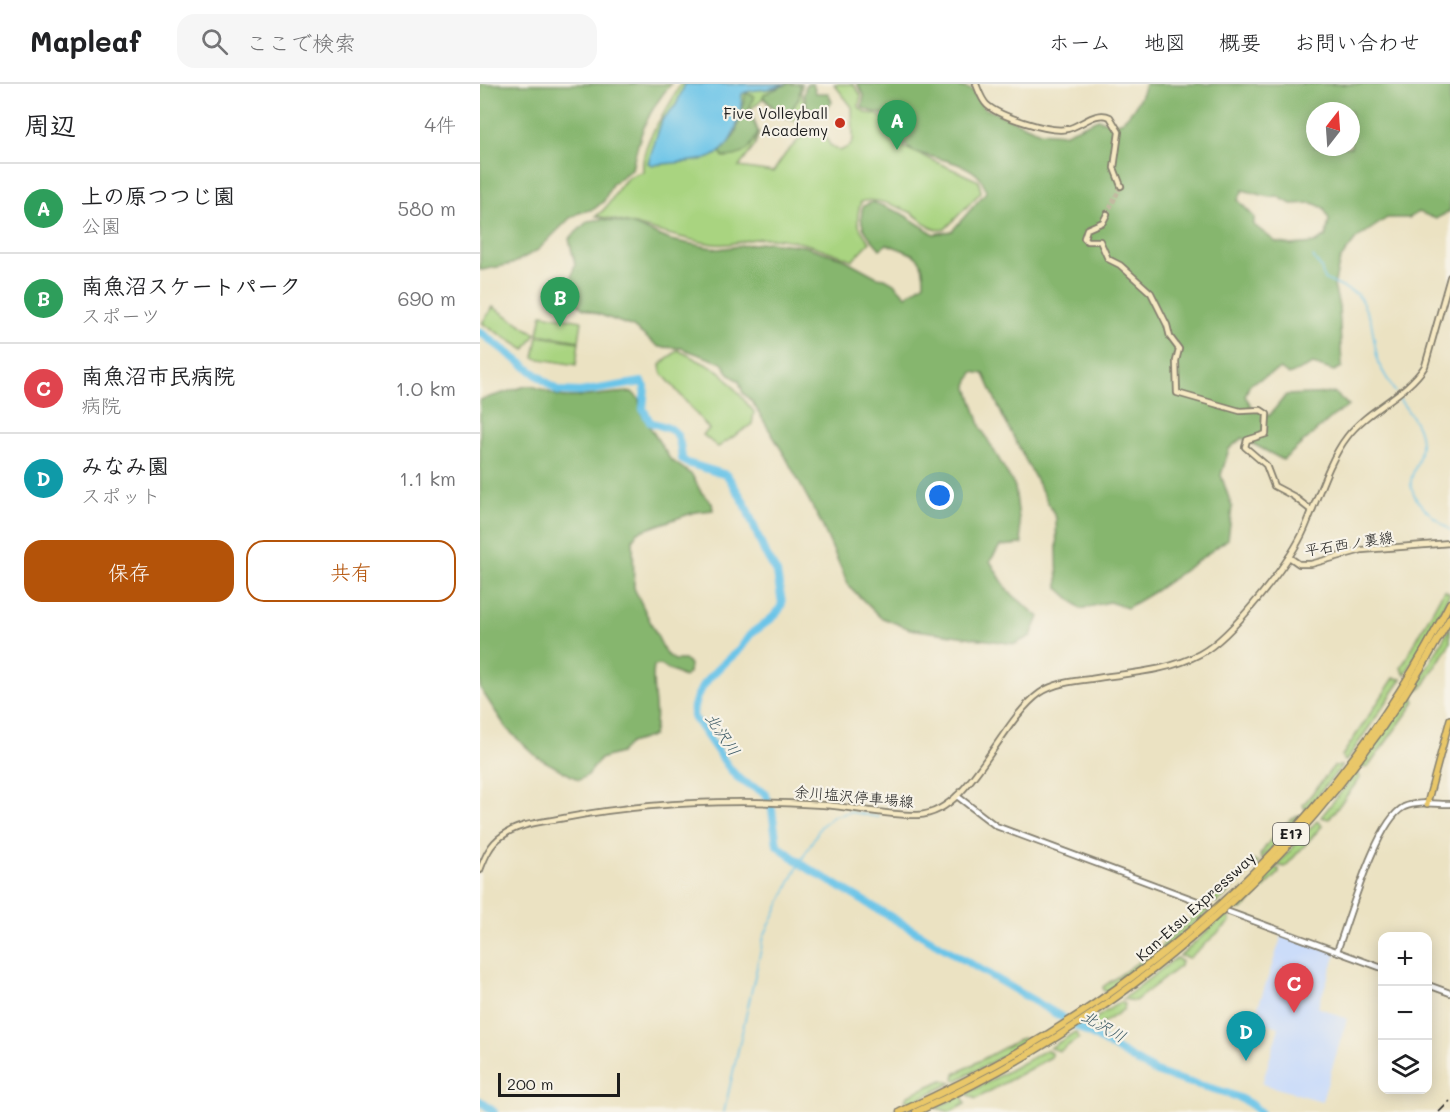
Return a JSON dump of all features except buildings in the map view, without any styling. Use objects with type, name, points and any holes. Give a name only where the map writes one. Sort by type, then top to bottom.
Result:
[{"type":"highway","name":"Kan-Etsu Expressway","points":[[1081,1019],[1176,945],[1225,902],[1290,835],[1341,774],[1378,723],[1414,668],[1450,603]]},
{"type":"highway","name":"Kan-Etsu Expressway","points":[[916,1112],[993,1075],[1141,981],[1200,933],[1255,882],[1303,831],[1385,726],[1450,618]]},
{"type":"highway","points":[[1427,804],[1450,719]]},
{"type":"highway","name":"Kan-Etsu Expressway","points":[[900,1112],[991,1069],[1064,1030]]},
{"type":"main road","points":[[976,84],[984,102],[993,110],[1042,127],[1065,130],[1099,115],[1110,117],[1119,132],[1114,168],[1121,186]]},
{"type":"main road","points":[[1107,214],[1103,222],[1087,229],[1084,238],[1087,241],[1100,241],[1108,259],[1120,265],[1151,292],[1167,325],[1170,337],[1179,349],[1176,361],[1177,393],[1240,411],[1255,410],[1267,414],[1266,434],[1247,440],[1245,447],[1266,465],[1274,486],[1312,511],[1344,440],[1356,425],[1418,378],[1425,366],[1450,277]]},
{"type":"main road","name":"余川塩沢停車場線","points":[[480,870],[496,841],[505,834],[526,825],[650,805],[778,803],[919,815],[942,808],[957,796],[1011,721],[1042,692],[1060,684],[1162,667],[1200,654],[1226,634],[1289,557],[1312,511]]},
{"type":"main road","name":"平石西ノ裏線","points":[[1289,557],[1299,564],[1311,564],[1362,550],[1450,543]]},
{"type":"street","points":[[957,796],[996,826],[1208,905]]},
{"type":"street","points":[[1337,951],[1383,828],[1405,806],[1450,804]]},
{"type":"street","points":[[1229,912],[1378,966]]},
{"type":"street","points":[[1431,986],[1450,993]]},
{"type":"shaded area","points":[[1283,932],[1337,951],[1318,1007],[1347,1019],[1322,1101],[1262,1084],[1279,1027],[1254,1019]]},
{"type":"green space","points":[[480,84],[671,84],[656,104],[646,124],[632,169],[612,184],[604,201],[594,209],[570,218],[538,250],[512,264],[480,270]]},
{"type":"green space","points":[[680,84],[802,84],[801,93],[806,108],[795,121],[781,116],[763,98],[750,110],[759,133],[754,147],[739,167],[773,172],[786,153],[810,128],[822,131],[830,145],[840,151],[850,146],[853,140],[852,107],[834,84],[853,84],[861,95],[859,107],[866,113],[876,114],[886,120],[905,148],[979,181],[981,192],[945,229],[940,230],[931,228],[912,213],[894,206],[873,201],[861,202],[858,223],[870,242],[853,260],[790,240],[761,238],[720,245],[596,216],[603,211],[627,179],[643,172],[643,160],[650,137]]},
{"type":"green space","points":[[787,84],[800,84],[799,98],[791,111],[780,114],[763,97],[764,94]]},
{"type":"green space","points":[[806,84],[813,84],[816,93],[828,93],[832,102],[830,105],[822,110],[808,109],[804,95]]},
{"type":"green space","points":[[857,84],[951,84],[972,90],[984,108],[1040,132],[1064,134],[1098,119],[1112,124],[1123,120],[1137,102],[1145,84],[1450,84],[1450,211],[1436,219],[1419,212],[1409,218],[1387,218],[1356,239],[1340,260],[1334,286],[1339,306],[1342,367],[1334,371],[1313,364],[1289,375],[1280,369],[1250,384],[1245,396],[1252,407],[1269,416],[1286,395],[1335,393],[1349,406],[1333,416],[1283,460],[1242,438],[1229,449],[1221,475],[1232,507],[1228,539],[1127,608],[1109,602],[1081,609],[1058,588],[1056,518],[1003,417],[984,374],[973,372],[967,385],[981,428],[1015,487],[1022,544],[1000,546],[990,561],[1008,591],[1039,617],[1031,636],[1015,644],[910,629],[880,617],[849,586],[821,523],[784,454],[753,403],[743,393],[739,381],[730,375],[722,363],[681,348],[659,347],[633,327],[582,308],[569,296],[568,288],[575,264],[569,239],[588,221],[603,219],[634,225],[670,240],[718,249],[768,242],[804,246],[842,258],[877,277],[885,278],[894,283],[906,296],[924,283],[922,265],[915,256],[904,250],[887,244],[880,249],[862,224],[863,206],[873,202],[901,213],[934,234],[952,231],[986,192],[983,182],[976,174],[957,164],[913,151],[902,140],[887,117],[862,107],[864,95]],"holes":[[[1243,190],[1269,197],[1277,196],[1291,204],[1313,203],[1324,208],[1329,220],[1326,236],[1315,243],[1291,245],[1276,242],[1254,225],[1254,217],[1238,200]]]},
{"type":"green space","points":[[746,93],[754,96],[749,110],[758,132],[749,148],[741,154],[723,157],[720,151],[735,135]]},
{"type":"green space","points":[[493,307],[536,334],[525,350],[482,323]]},
{"type":"green space","points":[[542,314],[582,321],[579,341],[538,334]]},
{"type":"green space","points":[[538,336],[579,342],[576,365],[534,358]]},
{"type":"green space","points":[[678,350],[721,372],[754,412],[752,424],[718,447],[703,435],[709,429],[661,372],[660,365]]},
{"type":"green space","points":[[526,386],[566,397],[632,392],[639,399],[641,413],[670,459],[692,475],[701,492],[712,503],[713,510],[695,512],[638,532],[633,539],[634,588],[666,654],[675,660],[684,660],[690,664],[689,673],[684,677],[660,665],[654,666],[656,718],[653,736],[630,743],[620,753],[600,759],[588,775],[579,780],[537,757],[507,729],[480,688],[480,400]]},
{"type":"green space","points":[[1444,590],[1450,593],[1405,675],[1401,668]]},
{"type":"green space","points":[[1450,627],[1450,643],[1422,688],[1415,690]]},
{"type":"green space","points":[[1394,678],[1402,679],[1346,761],[1343,760],[1342,756]]},
{"type":"green space","points":[[1411,693],[1415,701],[1410,709],[1368,767],[1360,768]]},
{"type":"green space","points":[[1334,766],[1342,766],[1305,810],[1303,805]]},
{"type":"green space","points":[[1357,772],[1360,778],[1329,819],[1321,817]]},
{"type":"green space","points":[[1302,815],[1262,859],[1260,855],[1278,831],[1290,820]]},
{"type":"green space","points":[[1317,821],[1322,826],[1285,867],[1277,865]]},
{"type":"green space","points":[[1253,861],[1259,862],[1217,903],[1215,902],[1216,895]]},
{"type":"green space","points":[[1274,868],[1279,869],[1279,873],[1242,910],[1233,909]]},
{"type":"green space","points":[[1202,909],[1210,910],[1164,949],[1161,949],[1163,944]]},
{"type":"green space","points":[[1225,915],[1230,922],[1189,958],[1180,956]]},
{"type":"green space","points":[[1154,951],[1160,952],[1107,992],[1103,990],[1103,987]]},
{"type":"green space","points":[[1176,958],[1181,961],[1180,966],[1135,1001],[1123,999]]},
{"type":"green space","points":[[1120,1002],[1125,1004],[1124,1009],[1095,1029],[1087,1024]]},
{"type":"green space","points":[[1075,1032],[1079,1038],[1060,1051],[1050,1048]]},
{"type":"green space","points":[[1022,1038],[1031,1041],[956,1081],[954,1079],[955,1074]]},
{"type":"green space","points":[[1046,1050],[1051,1053],[1051,1057],[976,1099],[966,1094]]},
{"type":"green space","points":[[943,1080],[952,1083],[912,1102],[905,1100],[908,1095]]},
{"type":"green space","points":[[962,1095],[965,1104],[950,1112],[936,1108]]},
{"type":"water","points":[[685,84],[785,84],[742,94],[738,122],[730,140],[718,154],[698,160],[653,165],[648,163],[662,120],[676,105]]},
{"type":"waterway","points":[[1313,257],[1321,268],[1324,279],[1357,294],[1361,300],[1371,321],[1378,363],[1395,392]]},
{"type":"waterway","name":"北沢川","points":[[480,332],[558,391],[580,392],[642,382],[645,387],[643,409],[650,422],[675,432],[682,459],[687,463],[727,475],[744,502],[764,551],[777,573],[782,603],[774,616],[752,633],[739,650],[708,680],[697,696],[693,716],[740,780],[765,793],[772,810],[777,845],[804,866],[1152,1070],[1238,1097],[1260,1112]]},
{"type":"waterway","points":[[1398,398],[1410,413],[1420,435],[1420,452],[1412,475],[1412,491],[1420,504],[1450,530]]},
{"type":"waterway","points":[[724,1112],[764,936],[797,868],[821,826],[834,816],[850,812],[878,817]]},
{"type":"waterway","points":[[480,1101],[494,1112]]},
{"type":"tunnel","points":[[1107,214],[1121,186]]},
{"type":"railway","points":[[1439,1112],[1450,1101]]},
{"type":"place","name":"Five Volleyball Academy","points":[[840,123]]},
{"type":"place","name":"上の原つつじ園","points":[[897,150]]},
{"type":"place","name":"南魚沼スケートパーク","points":[[560,327]]},
{"type":"place","name":"南魚沼市民病院","points":[[1294,1013]]},
{"type":"place","name":"みなみ園","points":[[1246,1061]]}]
